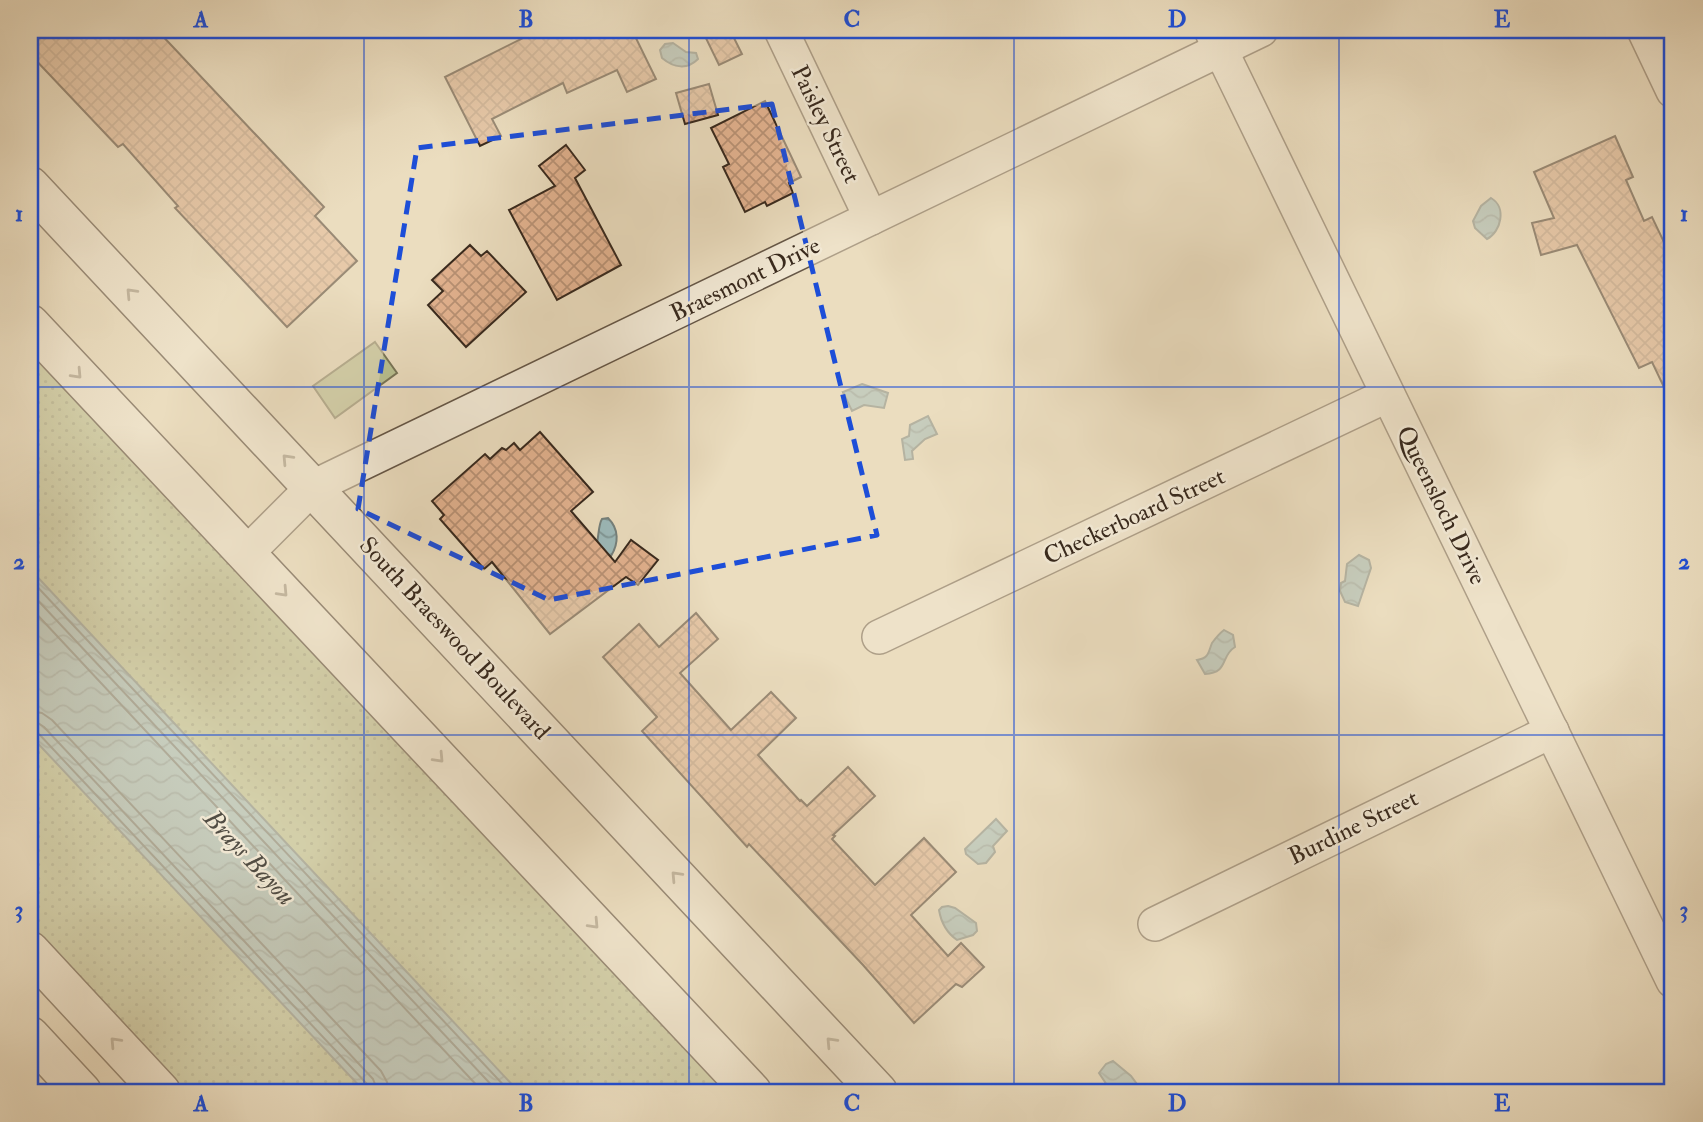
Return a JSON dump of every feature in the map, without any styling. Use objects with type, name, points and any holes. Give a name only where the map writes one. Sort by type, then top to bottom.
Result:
[{"type":"main road","name":"South Braeswood Boulevard","points":[[30,186],[878,1092]]},
{"type":"main road","points":[[30,324],[752,1092]]},
{"type":"main road","points":[[30,951],[162,1092]]},
{"type":"main road","points":[[30,1026],[68,991]]},
{"type":"main road","points":[[30,1036],[82,1092]]},
{"type":"street","name":"Paisley Street","points":[[781,30],[871,218]]},
{"type":"street","name":"Braesmont Drive","points":[[247,553],[313,486],[871,218],[1216,40],[1261,30]]},
{"type":"street","points":[[1644,30],[1673,91]]},
{"type":"street","name":"Queensloch Drive","points":[[1216,40],[1673,981]]},
{"type":"street","name":"Checkerboard Street","points":[[879,636],[1388,396]]},
{"type":"street","name":"Burdine Street","points":[[1155,924],[1552,731]]},
{"type":"highlighted area","points":[[772,104],[877,535],[549,600],[358,509],[417,148]]},
{"type":"green space","points":[[375,342],[397,373],[335,418],[313,386]]},
{"type":"green space","points":[[30,352],[727,1092],[186,1092],[30,925]]},
{"type":"water","points":[[673,43],[686,52],[696,53],[698,59],[689,65],[676,66],[662,58],[660,50],[665,44]]},
{"type":"water","points":[[1491,198],[1499,207],[1500,219],[1496,231],[1487,239],[1475,228],[1473,221],[1481,206]]},
{"type":"water","points":[[862,384],[888,393],[884,408],[864,405],[852,411],[843,392]]},
{"type":"water","points":[[928,416],[937,434],[925,439],[912,451],[913,459],[905,460],[902,439],[909,436],[910,425]]},
{"type":"water","points":[[608,518],[617,536],[611,556],[596,547],[602,519]]},
{"type":"water","points":[[1359,555],[1369,560],[1371,568],[1358,606],[1345,602],[1340,591],[1341,583],[1345,581],[1347,564]]},
{"type":"water","name":"Brays Bayou","points":[[30,569],[519,1092],[365,1092],[30,735]]},
{"type":"water","points":[[1224,630],[1233,635],[1235,647],[1218,671],[1205,674],[1197,660],[1206,656],[1212,643]]},
{"type":"water","points":[[996,819],[1007,831],[993,846],[995,852],[986,863],[978,864],[966,854],[965,849]]},
{"type":"water","points":[[948,906],[976,923],[977,931],[973,935],[957,940],[950,934],[939,910]]},
{"type":"water","points":[[1113,1061],[1131,1076],[1142,1091],[1111,1091],[1099,1073],[1106,1064]]},
{"type":"building","points":[[43,30],[157,30],[324,207],[315,216],[357,261],[287,327],[175,208],[178,206],[123,144],[118,147],[30,54],[30,43]]},
{"type":"building","points":[[539,30],[632,30],[656,79],[627,92],[617,70],[567,93],[563,83],[492,119],[501,136],[480,146],[445,77]]},
{"type":"building","points":[[702,30],[730,30],[742,54],[719,65]]},
{"type":"building","points":[[709,84],[718,115],[685,124],[676,93]]},
{"type":"building","points":[[765,101],[801,177],[789,183],[793,193],[767,206],[765,202],[745,212],[723,167],[729,164],[711,128]]},
{"type":"building","points":[[1615,136],[1633,177],[1626,180],[1644,221],[1652,217],[1673,261],[1673,406],[1652,362],[1639,368],[1577,245],[1541,255],[1532,223],[1554,218],[1534,172]]},
{"type":"building","points":[[566,145],[585,170],[575,178],[621,265],[557,300],[509,210],[555,186],[539,166]]},
{"type":"building","points":[[470,245],[481,256],[487,251],[526,292],[466,347],[428,305],[443,291],[432,280]]},
{"type":"building","points":[[540,432],[593,492],[571,511],[615,562],[631,540],[658,560],[638,585],[626,577],[550,634],[492,562],[484,569],[440,519],[444,515],[432,501],[485,454],[490,459],[502,448],[506,450],[514,443],[520,450]]},
{"type":"building","points":[[696,613],[718,639],[680,673],[731,730],[771,692],[796,718],[758,755],[800,801],[807,806],[848,767],[875,796],[833,835],[835,836],[832,839],[875,885],[924,838],[956,872],[911,915],[948,956],[961,943],[984,967],[962,987],[956,984],[914,1023],[749,844],[747,847],[642,731],[657,717],[603,657],[639,624],[659,647]]}]
